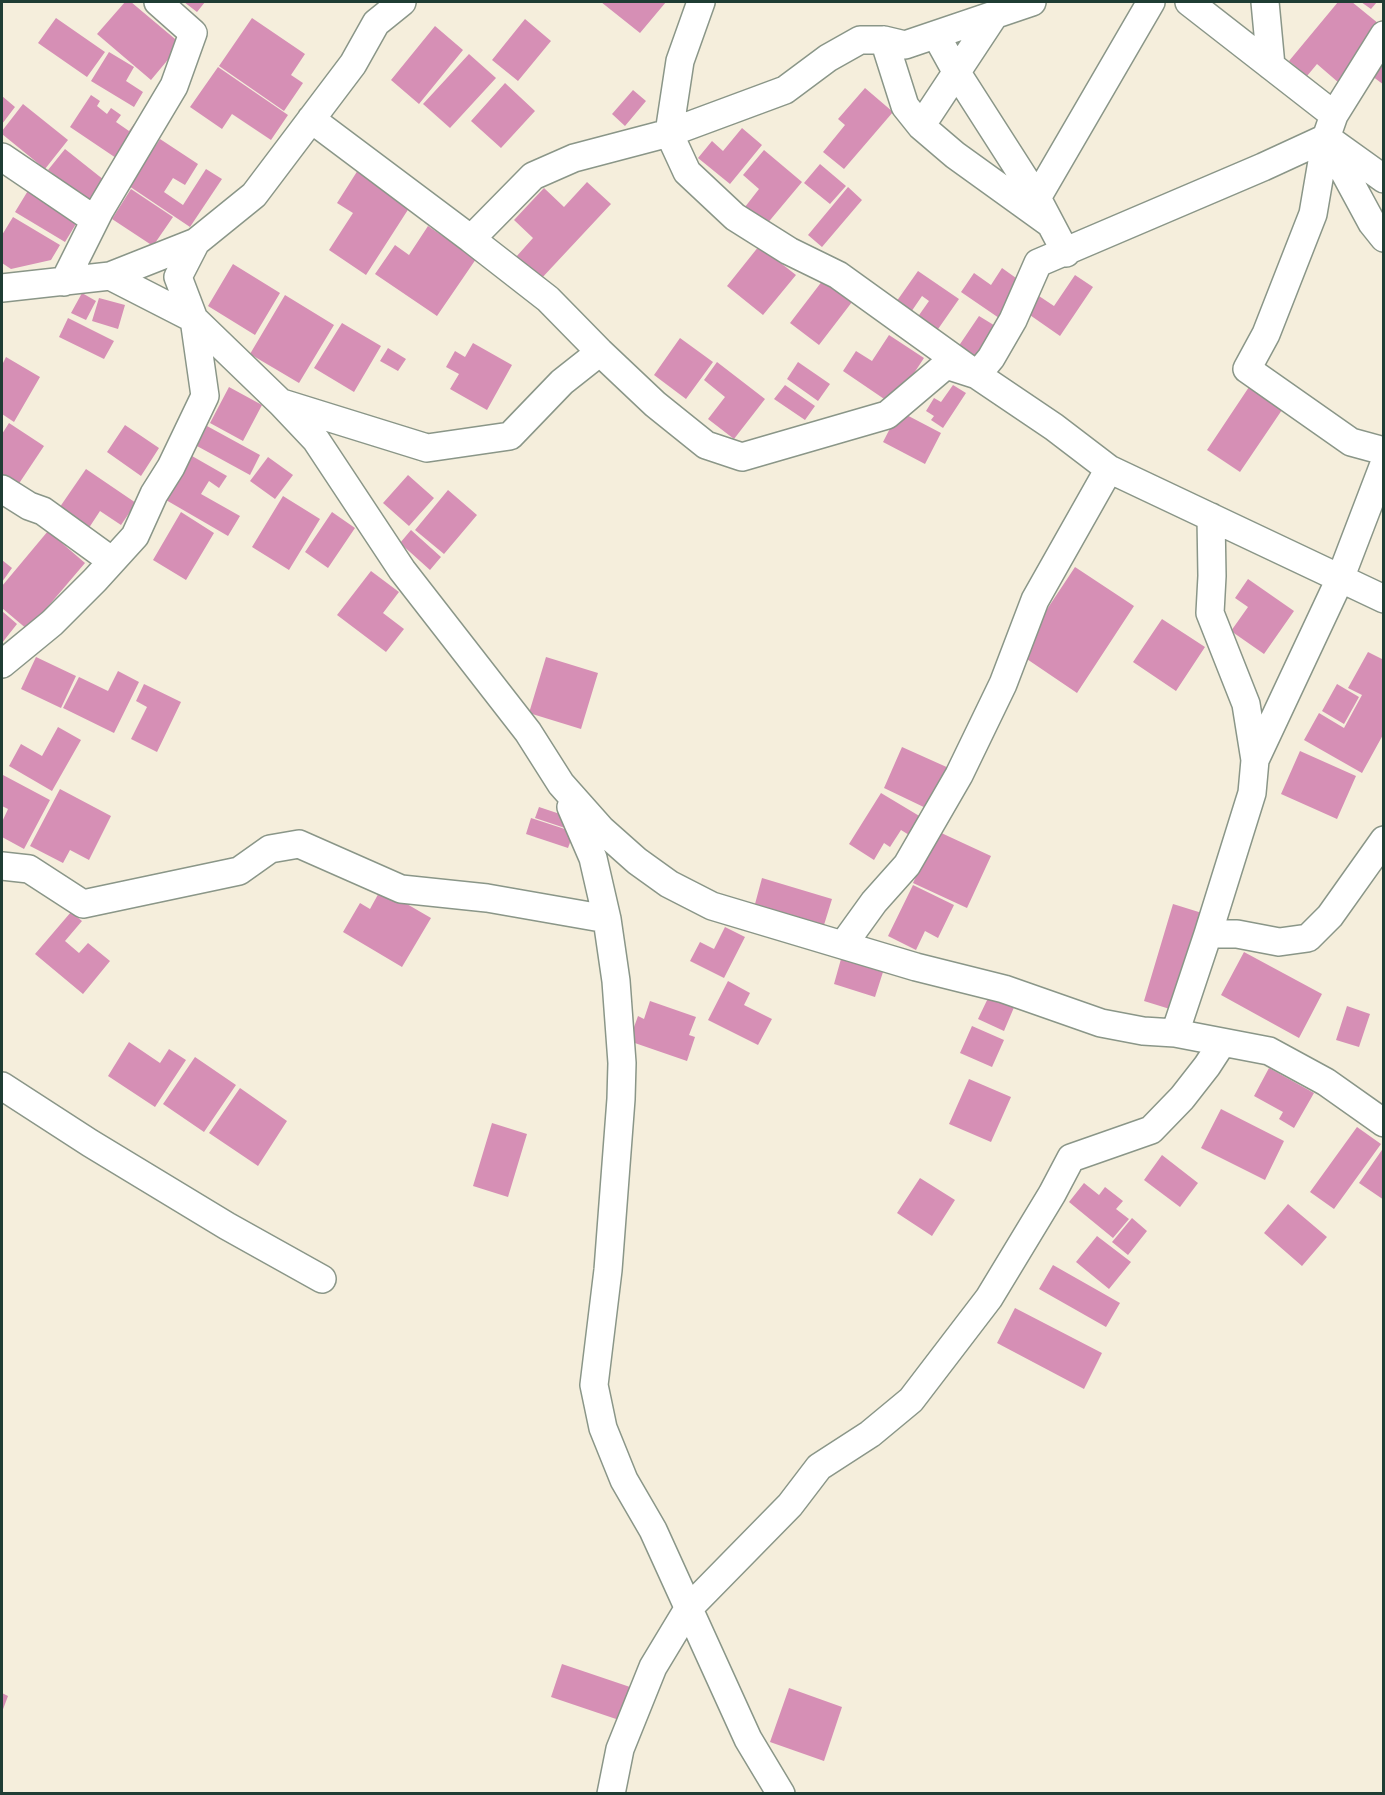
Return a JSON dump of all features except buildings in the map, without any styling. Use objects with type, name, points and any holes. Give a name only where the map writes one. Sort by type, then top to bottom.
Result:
[{"type":"street","points":[[64,282],[95,220],[174,86],[193,33],[158,2]]},
{"type":"street","points":[[2,288],[110,276],[196,242],[254,195],[352,64],[376,23],[402,2]]},
{"type":"street","points":[[701,2],[680,61],[669,133],[687,172],[735,217],[789,251],[838,275],[976,375],[1054,427],[1109,469],[1383,599]]},
{"type":"street","points":[[471,239],[533,176],[574,158],[669,133],[785,90],[828,58],[860,40],[884,40],[905,45],[1032,2]]},
{"type":"street","points":[[1037,198],[1151,2]]},
{"type":"street","points":[[1189,2],[1271,66],[1383,179]]},
{"type":"street","points":[[1265,2],[1271,66]]},
{"type":"street","points":[[921,126],[995,14]]},
{"type":"street","points":[[936,35],[1037,198],[1066,253]]},
{"type":"street","points":[[1383,35],[1330,126],[1313,214],[1266,334],[1247,369],[1351,442],[1383,451]]},
{"type":"street","points":[[884,40],[905,106],[921,126],[955,155],[1051,224]]},
{"type":"street","points":[[311,119],[548,299],[655,404],[706,445],[742,457],[887,415],[946,365],[976,375]]},
{"type":"street","points":[[976,375],[991,358],[1013,320],[1038,263],[1263,167],[1330,126]]},
{"type":"street","points":[[1330,126],[1372,223],[1383,238]]},
{"type":"street","points":[[2,157],[95,220]]},
{"type":"street","points":[[2,664],[52,622],[135,537],[154,494],[171,467],[205,396],[194,319],[178,278],[196,242]]},
{"type":"street","points":[[110,276],[194,319],[316,440],[402,570],[528,732],[561,784],[593,858],[608,919],[622,1063],[608,1270],[594,1385],[603,1428],[624,1480],[654,1530],[748,1739],[781,1794]]},
{"type":"street","points":[[281,403],[427,448],[510,436],[562,382],[600,352]]},
{"type":"street","points":[[1255,760],[1340,579],[1383,464]]},
{"type":"street","points":[[843,945],[874,903],[907,865],[958,775],[1003,684],[1035,600],[1109,469]]},
{"type":"street","points":[[2,489],[29,506],[43,511],[112,561]]},
{"type":"street","points":[[1176,1033],[1252,793],[1255,760],[1246,704],[1210,613],[1211,518]]},
{"type":"street","points":[[561,784],[601,829],[637,861],[669,884],[712,906],[916,967],[1004,990],[1101,1023],[1176,1033],[1269,1051],[1326,1082],[1383,1123]]},
{"type":"street","points":[[1208,934],[1237,934],[1279,942],[1308,938],[1330,916],[1383,840]]},
{"type":"street","points":[[2,866],[29,869],[83,904],[239,871],[270,849],[299,844],[401,889],[487,898],[608,919]]},
{"type":"street","points":[[611,1794],[620,1749],[649,1678],[688,1609],[790,1504],[819,1467],[870,1434],[911,1400],[989,1298],[1071,1158],[1152,1130],[1182,1098],[1222,1042]]},
{"type":"street","points":[[2,1086],[90,1143],[227,1226],[322,1279]]}]
